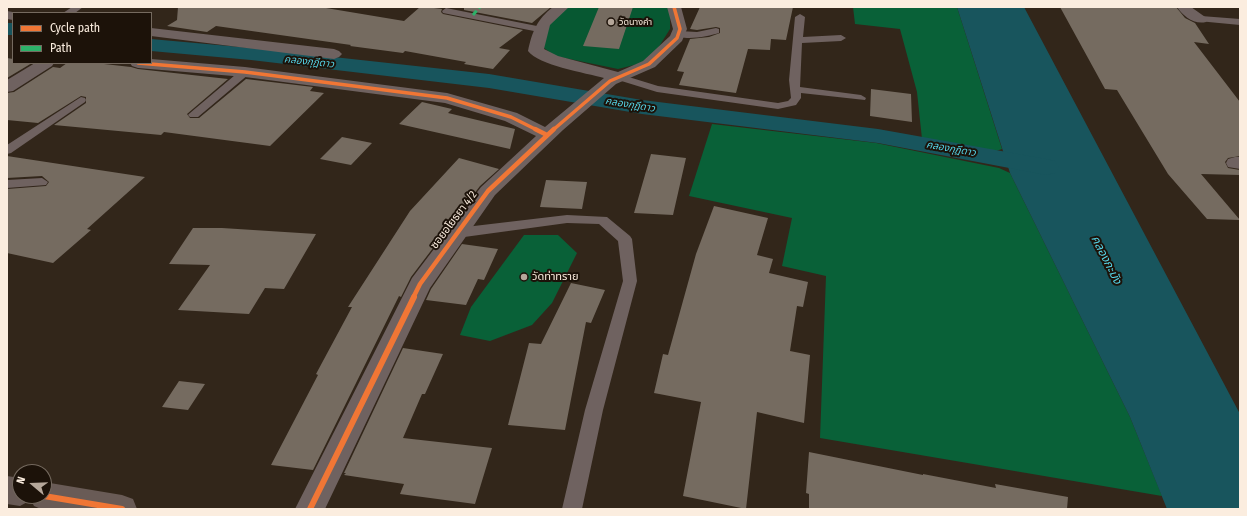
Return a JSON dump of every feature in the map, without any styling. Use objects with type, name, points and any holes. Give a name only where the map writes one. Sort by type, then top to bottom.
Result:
[{"type":"street","points":[[562,7],[549,17],[539,29],[536,51],[552,59],[615,79]]},
{"type":"street","points":[[674,7],[678,20],[679,34]]},
{"type":"street","points":[[1184,7],[1189,13],[1201,19]]},
{"type":"street","points":[[152,32],[334,54]]},
{"type":"street","name":"ซอยอโยธยา 4/2","points":[[310,509],[420,284],[488,191],[552,131],[615,79],[649,64],[679,34]]},
{"type":"street","points":[[7,86],[44,64]]},
{"type":"street","points":[[150,64],[245,72],[447,98],[552,131]]},
{"type":"street","points":[[52,497],[122,509]]},
{"type":"lane","points":[[70,12],[79,7]]},
{"type":"lane","points":[[446,11],[494,19],[539,29]]},
{"type":"lane","points":[[615,79],[657,89],[778,106],[792,103],[796,98],[795,90],[800,17]]},
{"type":"lane","points":[[1201,19],[1240,22]]},
{"type":"lane","points":[[679,34],[697,35],[716,31]]},
{"type":"lane","points":[[798,40],[841,38]]},
{"type":"lane","points":[[194,115],[245,72]]},
{"type":"lane","points":[[795,90],[861,98]]},
{"type":"lane","points":[[7,150],[81,100]]},
{"type":"lane","points":[[7,184],[42,182]]},
{"type":"lane","points":[[457,233],[568,219],[602,220],[625,240],[630,281],[594,410],[572,509]]},
{"type":"green space","points":[[565,7],[670,7],[670,29],[650,61],[618,69],[555,56],[544,48],[545,23]]},
{"type":"green space","points":[[853,7],[957,7],[1002,149],[993,152],[922,139],[917,92],[900,29],[855,24]]},
{"type":"green space","points":[[712,124],[876,143],[999,168],[1010,173],[1130,417],[1162,496],[820,438],[826,276],[782,266],[792,218],[689,196]]},
{"type":"green space","points":[[524,235],[558,235],[577,253],[552,303],[532,325],[490,341],[460,335],[471,307]]},
{"type":"water","name":"คลองกะมัง","points":[[957,7],[1024,7],[1240,414],[1240,509],[1167,509],[1130,417],[1010,173]]},
{"type":"building","points":[[178,7],[320,7],[404,21],[420,7],[426,7],[442,9],[441,12],[443,14],[523,30],[499,48],[510,50],[493,69],[464,64],[466,62],[405,51],[403,53],[350,46],[351,45],[216,26],[207,32],[167,26],[177,20]]},
{"type":"building","points":[[464,7],[551,7],[532,23],[464,10]]},
{"type":"building","points":[[599,7],[633,7],[619,49],[583,46]]},
{"type":"building","points":[[700,7],[793,7],[786,40],[771,39],[770,50],[748,49],[736,93],[679,85],[684,72],[677,71],[690,39],[709,37],[720,33],[720,28],[716,27],[697,30],[690,29]]},
{"type":"building","points":[[1060,7],[1176,7],[1185,18],[1195,23],[1209,44],[1194,42],[1240,102],[1240,156],[1228,158],[1225,162],[1228,168],[1240,170],[1240,175],[1201,174],[1240,220],[1207,219],[1168,174],[1117,90],[1105,89]]},
{"type":"building","points":[[7,58],[12,59],[12,64],[30,64],[7,78]]},
{"type":"building","points":[[66,64],[104,64],[228,79],[187,114],[190,118],[199,118],[246,79],[313,87],[310,91],[324,93],[270,146],[164,132],[161,135],[54,125],[86,103],[86,97],[81,96],[38,123],[7,120],[7,93],[14,92],[53,67],[60,68]]},
{"type":"building","points":[[871,89],[911,94],[912,122],[870,116]]},
{"type":"building","points":[[422,102],[452,109],[448,113],[515,129],[510,149],[399,124]]},
{"type":"building","points":[[342,137],[372,143],[351,165],[320,159]]},
{"type":"building","points":[[651,154],[686,158],[673,215],[634,213]]},
{"type":"building","points":[[7,156],[145,177],[87,229],[91,230],[53,263],[7,253],[7,189],[46,186],[49,182],[42,176],[7,178]]},
{"type":"building","points":[[459,158],[499,169],[480,186],[411,277],[401,297],[399,296],[313,470],[271,465],[318,375],[316,374],[352,307],[348,307],[410,211]]},
{"type":"building","points":[[546,180],[587,182],[582,209],[540,207]]},
{"type":"building","points":[[714,206],[768,218],[757,255],[773,259],[769,273],[808,282],[803,307],[797,306],[790,351],[810,355],[804,423],[757,412],[746,509],[683,496],[701,402],[654,393],[663,354],[668,355],[696,254]]},
{"type":"building","points":[[193,228],[222,228],[316,234],[284,289],[265,288],[249,314],[178,310],[210,265],[169,264]]},
{"type":"building","points":[[462,244],[498,249],[484,280],[478,279],[466,305],[426,300],[431,289]]},
{"type":"building","points":[[571,283],[605,290],[591,323],[586,322],[565,430],[508,425],[529,343],[541,344]]},
{"type":"building","points":[[403,348],[443,354],[425,394],[422,394],[403,438],[492,448],[475,504],[400,494],[404,484],[344,475]]},
{"type":"building","points":[[179,381],[205,384],[188,410],[162,407]]},
{"type":"building","points":[[809,452],[996,488],[995,484],[1068,497],[1067,509],[809,509],[809,494],[806,493]]},
{"type":"waterway","name":"คลองกุฎีดาว","points":[[7,29],[12,29]]},
{"type":"waterway","name":"คลองกุฎีดาว","points":[[152,45],[251,54],[489,81],[642,107],[878,136],[1046,167]]},
{"type":"marked path","points":[[473,15],[480,7]]},
{"type":"cycle path","points":[[310,509],[420,284],[488,191],[557,126],[610,81],[649,64],[677,38],[680,29],[674,7]]},
{"type":"cycle path","points":[[150,64],[245,72],[447,98],[511,117],[547,135]]},
{"type":"cycle path","points":[[52,497],[122,509]]},
{"type":"place","name":"วัดนางคำ","points":[[611,22]]},
{"type":"place","name":"วัดท่าทราย","points":[[524,277]]}]
